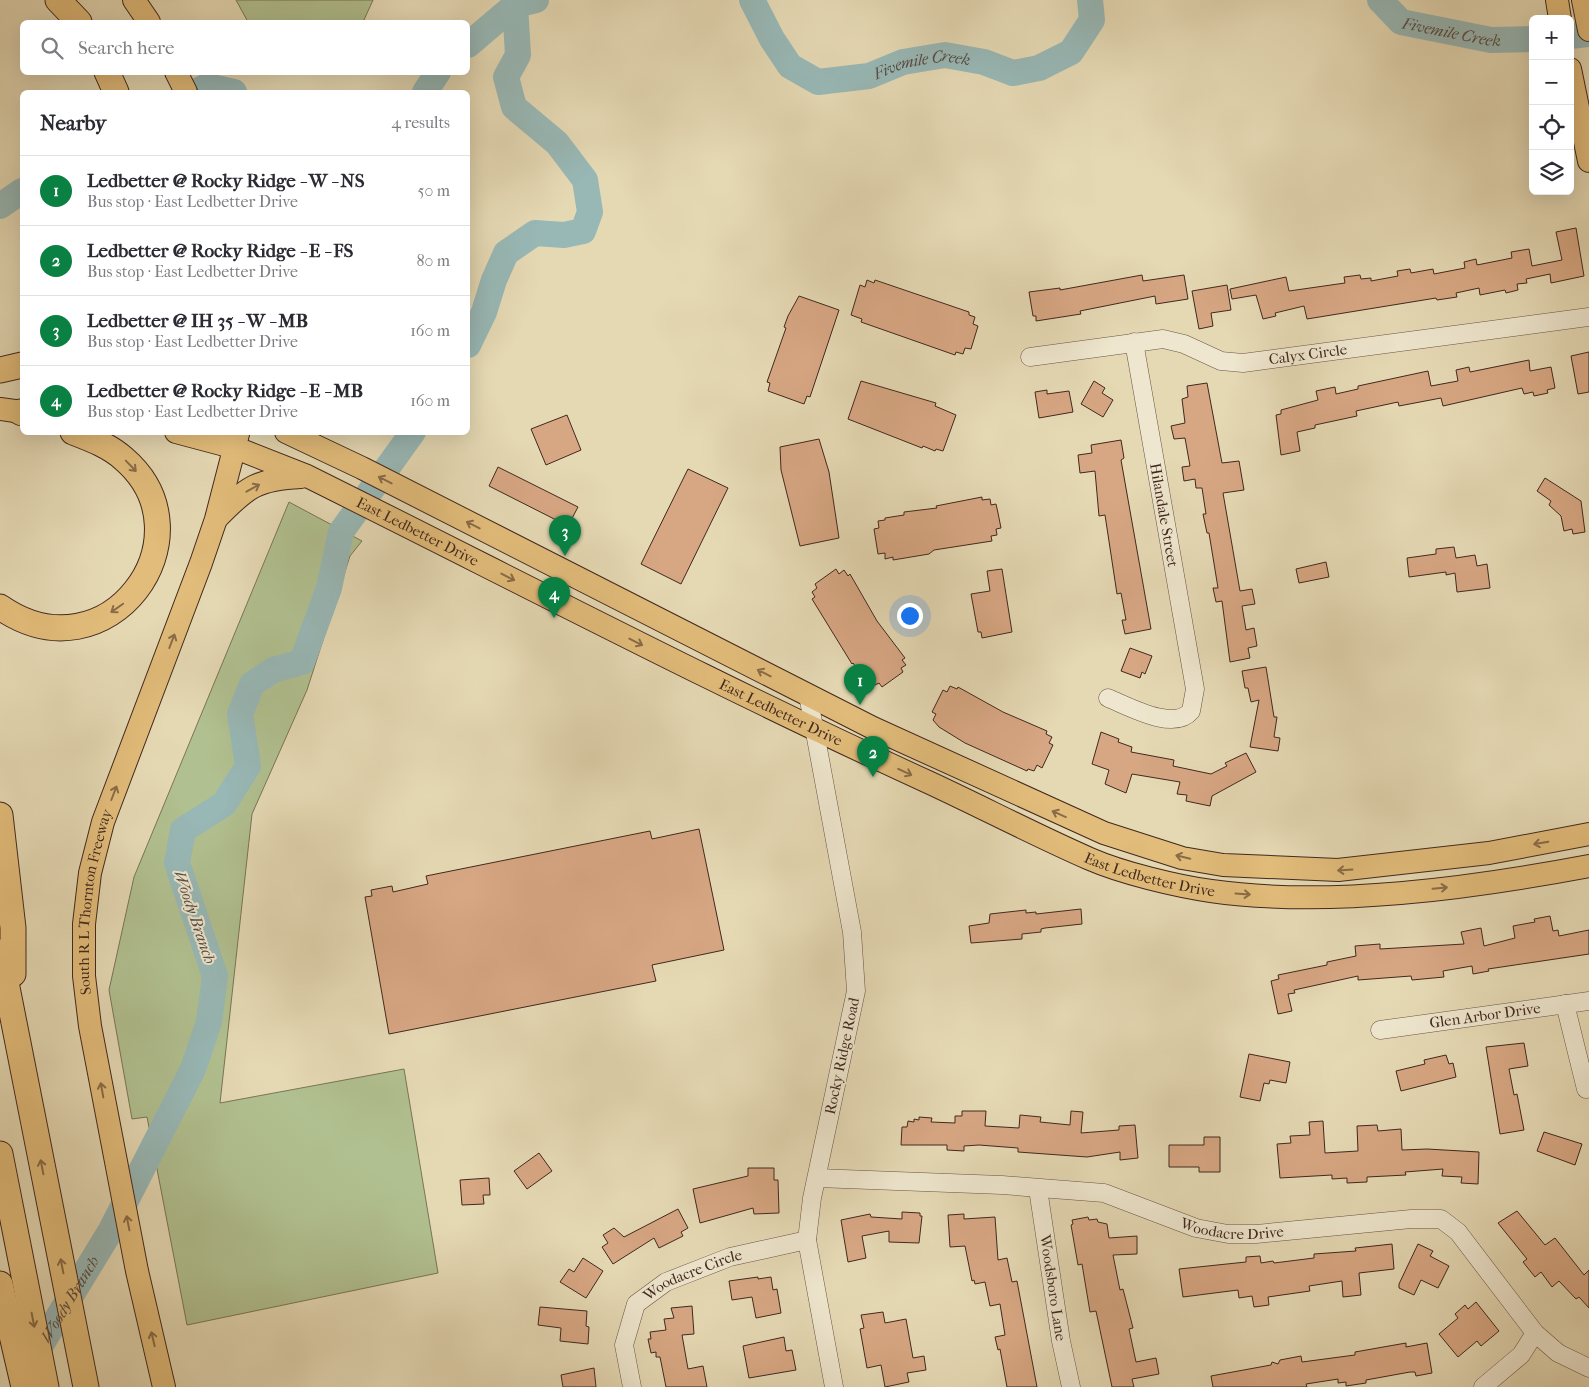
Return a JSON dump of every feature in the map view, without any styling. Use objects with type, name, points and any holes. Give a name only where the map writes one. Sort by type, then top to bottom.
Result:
[{"type":"highway","points":[[58,0],[77,20]]},
{"type":"highway","points":[[108,75],[115,90]]},
{"type":"highway","points":[[0,370],[20,365]]},
{"type":"highway","points":[[0,607],[14,617],[37,626],[57,628],[78,627],[98,620],[118,608],[135,593],[147,574],[154,553],[157,533],[149,491],[138,472],[124,458],[80,435]]},
{"type":"highway","points":[[0,815],[13,928],[14,1025]]},
{"type":"highway","points":[[0,952],[84,1376]]},
{"type":"highway","points":[[0,1154],[46,1387]]},
{"type":"highway","points":[[0,1284],[24,1387]]},
{"type":"main road","points":[[134,0],[148,20]]},
{"type":"main road","points":[[1557,0],[1559,15]]},
{"type":"main road","points":[[1583,0],[1589,30]]},
{"type":"main road","points":[[178,75],[185,90]]},
{"type":"main road","points":[[1578,89],[1589,161]]},
{"type":"main road","points":[[0,375],[20,378]]},
{"type":"main road","name":"East Ledbetter Drive","points":[[199,435],[237,440],[813,730],[1094,861],[1171,883],[1244,895],[1341,896],[1498,883],[1589,866]]},
{"type":"main road","name":"East Ledbetter Drive","points":[[292,435],[408,491],[808,695],[918,749],[1104,834],[1182,858],[1223,865],[1338,870],[1489,853],[1589,834]]},
{"type":"main road","name":"South R L Thornton Freeway","points":[[164,1387],[137,1271],[110,1138],[84,976],[84,924],[90,873],[103,822],[216,519],[237,440]]},
{"type":"main road","points":[[216,519],[238,497],[255,486],[273,478],[307,476]]},
{"type":"main road","points":[[433,540],[447,511]]},
{"type":"main road","points":[[592,620],[605,592]]},
{"type":"main road","points":[[1094,861],[1104,834]]},
{"type":"main road","points":[[1391,892],[1393,865]]},
{"type":"street","name":"Calyx Circle","points":[[1030,357],[1163,339],[1184,344],[1221,361],[1242,363],[1589,317]]},
{"type":"street","name":"Hilandale Street","points":[[1108,698],[1159,718],[1182,718],[1192,711],[1195,689],[1134,342]]},
{"type":"street","name":"Rocky Ridge Road","points":[[808,695],[852,932],[856,991],[812,1198],[807,1240],[834,1387]]},
{"type":"street","name":"Glen Arbor Drive","points":[[1380,1030],[1589,1001]]},
{"type":"street","points":[[1565,1004],[1586,1089]]},
{"type":"street","name":"Woodacre Drive","points":[[817,1178],[1002,1184],[1038,1189],[1104,1193],[1196,1228],[1228,1234],[1256,1234],[1412,1219],[1441,1219],[1458,1232],[1534,1333],[1558,1353],[1589,1368]]},
{"type":"street","name":"Woodsboro Lane","points":[[1038,1189],[1061,1341],[1071,1387]]},
{"type":"street","name":"Woodacre Circle","points":[[632,1387],[624,1345],[636,1304],[666,1282],[730,1257],[807,1240]]},
{"type":"street","points":[[1482,1387],[1521,1355],[1534,1333]]},
{"type":"green space","points":[[236,0],[373,0],[364,20],[247,20]]},
{"type":"green space","points":[[289,502],[362,541],[350,556],[307,690],[252,814],[220,1103],[404,1069],[438,1273],[187,1325],[147,1117],[132,1119],[109,990],[134,877]]},
{"type":"building","points":[[1576,228],[1584,276],[1551,283],[1550,274],[1526,279],[1527,283],[1517,284],[1518,290],[1506,293],[1505,290],[1480,295],[1479,288],[1456,293],[1457,297],[1437,300],[1436,298],[1307,319],[1304,306],[1275,313],[1276,316],[1263,319],[1256,295],[1232,299],[1230,289],[1286,277],[1289,291],[1345,283],[1344,277],[1360,275],[1361,279],[1371,278],[1371,281],[1398,276],[1397,271],[1410,269],[1411,273],[1433,269],[1434,274],[1465,268],[1464,262],[1476,259],[1477,265],[1512,258],[1511,252],[1529,249],[1532,266],[1562,260],[1556,232]]},
{"type":"building","points":[[1142,275],[1143,281],[1184,275],[1188,299],[1156,304],[1155,296],[1080,311],[1081,314],[1036,321],[1036,316],[1033,316],[1029,292],[1060,288],[1060,290]]},
{"type":"building","points":[[867,280],[874,283],[875,280],[969,312],[969,315],[975,317],[973,324],[978,326],[971,349],[965,348],[963,354],[956,352],[955,355],[861,322],[862,319],[851,315],[860,285],[865,287]]},
{"type":"building","points":[[1227,285],[1231,310],[1211,313],[1213,326],[1199,329],[1192,291]]},
{"type":"building","points":[[799,296],[839,310],[810,397],[807,396],[804,404],[768,391],[770,383],[767,382],[786,328],[784,327],[788,316]]},
{"type":"building","points":[[1589,352],[1589,392],[1578,394],[1571,356]]},
{"type":"building","points":[[1529,360],[1530,371],[1551,367],[1555,388],[1547,390],[1548,393],[1534,396],[1533,392],[1524,394],[1522,388],[1443,406],[1441,398],[1399,406],[1398,402],[1356,411],[1357,416],[1315,425],[1315,428],[1297,432],[1300,451],[1281,455],[1276,415],[1281,414],[1281,410],[1318,400],[1316,391],[1335,387],[1336,394],[1358,389],[1358,386],[1428,371],[1431,386],[1458,381],[1456,370],[1469,367],[1470,372]]},
{"type":"building","points":[[861,381],[936,403],[935,406],[956,415],[943,451],[936,449],[935,451],[923,446],[922,448],[848,419]]},
{"type":"building","points":[[1094,381],[1105,388],[1102,393],[1113,400],[1103,417],[1081,404]]},
{"type":"building","points":[[1207,383],[1222,463],[1239,461],[1244,490],[1223,493],[1240,591],[1252,589],[1255,604],[1242,606],[1246,630],[1254,628],[1257,646],[1248,648],[1250,658],[1230,662],[1222,601],[1216,602],[1213,588],[1218,588],[1209,533],[1207,533],[1203,514],[1206,514],[1202,488],[1196,488],[1195,479],[1184,481],[1182,467],[1190,466],[1185,438],[1174,439],[1171,426],[1185,423],[1182,399],[1188,397],[1187,386]]},
{"type":"building","points":[[1047,390],[1047,394],[1069,391],[1073,412],[1039,418],[1035,392]]},
{"type":"building","points":[[567,415],[581,450],[546,465],[531,429]]},
{"type":"building","points":[[819,439],[829,472],[839,538],[800,546],[781,470],[780,447]]},
{"type":"building","points":[[1121,440],[1124,458],[1121,460],[1151,629],[1125,634],[1122,620],[1126,620],[1121,593],[1117,594],[1105,515],[1099,516],[1095,471],[1080,473],[1078,455],[1092,453],[1091,445]]},
{"type":"building","points":[[498,467],[578,507],[568,526],[489,486]]},
{"type":"building","points":[[688,469],[728,488],[681,584],[641,564]]},
{"type":"building","points":[[1545,478],[1581,501],[1585,532],[1573,534],[1572,529],[1564,531],[1561,516],[1549,505],[1551,501],[1537,491]]},
{"type":"building","points":[[982,497],[982,500],[990,499],[991,505],[996,504],[1001,528],[996,529],[997,535],[991,536],[992,541],[934,550],[929,554],[893,560],[893,557],[885,559],[885,553],[878,554],[874,529],[879,528],[878,521],[904,515],[904,512],[937,508],[936,506]]},
{"type":"building","points":[[1454,547],[1456,558],[1475,555],[1477,566],[1487,564],[1490,588],[1457,592],[1455,573],[1446,575],[1446,572],[1409,577],[1407,558],[1436,554],[1436,549]]},
{"type":"building","points":[[1326,562],[1329,577],[1299,583],[1296,569]]},
{"type":"building","points":[[836,569],[839,574],[844,570],[848,576],[850,574],[877,621],[905,658],[902,660],[906,665],[901,668],[903,672],[882,687],[879,683],[873,686],[870,681],[867,683],[852,664],[812,599],[815,597],[812,592],[817,588],[815,584]]},
{"type":"building","points":[[1002,569],[1012,632],[982,638],[981,632],[978,632],[971,594],[990,591],[987,571]]},
{"type":"building","points":[[1130,648],[1152,656],[1145,674],[1142,672],[1140,678],[1121,671]]},
{"type":"building","points":[[1266,667],[1274,717],[1277,717],[1274,737],[1280,738],[1278,751],[1250,747],[1259,700],[1251,702],[1248,688],[1245,688],[1242,671]]},
{"type":"building","points":[[950,686],[957,689],[958,687],[1003,712],[1047,731],[1046,734],[1052,737],[1049,743],[1053,745],[1042,768],[1037,765],[1034,771],[1028,769],[1027,771],[965,743],[939,727],[933,720],[936,714],[932,712],[943,690],[947,692]]},
{"type":"building","points":[[1101,732],[1119,739],[1118,742],[1132,747],[1131,752],[1174,760],[1173,766],[1211,774],[1227,766],[1225,763],[1246,753],[1256,772],[1212,796],[1210,806],[1186,801],[1187,795],[1177,794],[1180,782],[1132,774],[1126,793],[1105,784],[1109,770],[1092,764]]},
{"type":"building","points":[[699,829],[724,950],[652,965],[656,981],[389,1034],[365,897],[372,896],[371,890],[392,886],[393,892],[428,884],[426,876],[650,831],[652,839]]},
{"type":"building","points":[[1081,909],[1082,924],[1041,929],[1041,932],[1022,934],[1022,939],[971,943],[969,926],[989,923],[990,914],[1026,910],[1026,913],[1036,912],[1036,914]]},
{"type":"building","points":[[1550,916],[1553,931],[1558,930],[1559,936],[1589,930],[1589,954],[1488,969],[1489,971],[1473,974],[1472,966],[1443,971],[1444,977],[1412,980],[1411,976],[1358,980],[1358,976],[1294,990],[1295,993],[1288,994],[1292,1011],[1278,1014],[1271,981],[1279,979],[1278,975],[1327,965],[1327,962],[1356,956],[1355,946],[1380,944],[1380,949],[1464,944],[1461,932],[1481,928],[1484,946],[1515,938],[1513,926],[1535,922],[1534,919]]},
{"type":"building","points":[[1524,1043],[1528,1066],[1509,1069],[1514,1095],[1517,1094],[1524,1130],[1500,1134],[1486,1047]]},
{"type":"building","points":[[1249,1054],[1290,1062],[1286,1083],[1270,1080],[1269,1084],[1264,1083],[1260,1101],[1240,1097]]},
{"type":"building","points":[[1446,1055],[1449,1064],[1453,1063],[1456,1077],[1401,1091],[1396,1071],[1425,1064],[1424,1060]]},
{"type":"building","points":[[962,1111],[986,1111],[985,1126],[1019,1128],[1020,1115],[1041,1117],[1040,1122],[1070,1125],[1071,1111],[1083,1112],[1081,1133],[1119,1130],[1119,1126],[1135,1125],[1138,1158],[1120,1160],[1120,1152],[1087,1157],[1018,1152],[1018,1148],[979,1145],[964,1146],[964,1151],[947,1150],[947,1145],[901,1145],[902,1127],[907,1127],[908,1121],[914,1122],[914,1119],[919,1120],[919,1117],[932,1118],[931,1122],[955,1123],[955,1116],[962,1116]]},
{"type":"building","points":[[1323,1121],[1325,1153],[1358,1151],[1357,1126],[1377,1125],[1378,1131],[1401,1129],[1402,1150],[1427,1149],[1479,1152],[1478,1184],[1461,1183],[1462,1177],[1442,1176],[1443,1169],[1405,1172],[1406,1175],[1367,1177],[1367,1182],[1347,1183],[1347,1178],[1332,1179],[1332,1175],[1280,1178],[1277,1144],[1291,1143],[1290,1136],[1310,1135],[1309,1122]]},
{"type":"building","points":[[1544,1132],[1582,1144],[1575,1165],[1537,1151]]},
{"type":"building","points":[[1204,1137],[1220,1137],[1220,1172],[1199,1172],[1199,1167],[1169,1167],[1169,1145],[1204,1145]]},
{"type":"building","points":[[539,1153],[552,1171],[527,1189],[514,1171]]},
{"type":"building","points":[[748,1168],[774,1168],[774,1180],[778,1180],[779,1213],[754,1214],[753,1208],[700,1223],[693,1189],[748,1176]]},
{"type":"building","points":[[489,1178],[490,1195],[483,1195],[484,1204],[462,1205],[460,1180]]},
{"type":"building","points":[[678,1209],[688,1228],[681,1232],[683,1236],[659,1248],[654,1238],[613,1264],[602,1247],[608,1243],[603,1235],[614,1228],[624,1237]]},
{"type":"building","points":[[1517,1211],[1545,1245],[1555,1238],[1584,1275],[1589,1270],[1589,1308],[1579,1297],[1576,1299],[1559,1281],[1552,1287],[1541,1272],[1535,1277],[1523,1262],[1527,1259],[1498,1223]]},
{"type":"building","points":[[902,1212],[920,1213],[920,1216],[922,1216],[919,1243],[889,1242],[889,1231],[862,1236],[866,1258],[848,1262],[841,1220],[870,1214],[871,1217],[902,1219]]},
{"type":"building","points":[[964,1214],[964,1219],[995,1217],[998,1260],[1007,1258],[1012,1282],[1017,1281],[1037,1387],[1007,1387],[1000,1349],[998,1350],[995,1337],[1005,1335],[1000,1304],[990,1306],[985,1282],[975,1284],[974,1280],[972,1281],[965,1246],[950,1247],[948,1215]]},
{"type":"building","points":[[1088,1217],[1089,1220],[1097,1219],[1098,1222],[1107,1224],[1109,1238],[1137,1236],[1137,1254],[1113,1255],[1120,1290],[1123,1289],[1133,1328],[1129,1329],[1136,1362],[1156,1358],[1159,1374],[1132,1379],[1134,1387],[1112,1387],[1096,1311],[1090,1312],[1082,1264],[1078,1265],[1071,1225],[1073,1224],[1072,1220]]},
{"type":"building","points":[[1392,1244],[1394,1269],[1359,1273],[1361,1295],[1343,1297],[1342,1281],[1309,1286],[1310,1291],[1268,1297],[1269,1305],[1254,1307],[1252,1296],[1239,1298],[1238,1290],[1183,1297],[1179,1269],[1246,1262],[1246,1257],[1260,1256],[1261,1263],[1273,1261],[1274,1263],[1314,1258],[1314,1254],[1356,1251],[1355,1248]]},
{"type":"building","points":[[1418,1244],[1433,1251],[1430,1256],[1449,1266],[1438,1288],[1421,1280],[1414,1295],[1399,1288],[1399,1284]]},
{"type":"building","points":[[583,1258],[603,1271],[586,1298],[560,1282],[569,1269],[574,1272]]},
{"type":"building","points":[[758,1277],[758,1279],[771,1277],[773,1290],[777,1289],[781,1313],[756,1318],[752,1297],[732,1300],[729,1281]]},
{"type":"building","points":[[1476,1302],[1499,1331],[1481,1346],[1477,1341],[1458,1357],[1439,1334],[1458,1318],[1455,1314],[1465,1305],[1468,1309]]},
{"type":"building","points":[[692,1306],[694,1334],[682,1335],[688,1369],[703,1366],[707,1387],[666,1387],[660,1357],[656,1357],[656,1352],[651,1353],[648,1339],[651,1339],[650,1332],[666,1330],[664,1319],[674,1318],[671,1308]]},
{"type":"building","points":[[540,1307],[587,1311],[586,1326],[589,1327],[588,1344],[560,1341],[561,1328],[538,1325]]},
{"type":"building","points":[[883,1312],[885,1323],[906,1319],[913,1358],[924,1356],[926,1370],[907,1373],[909,1382],[885,1387],[881,1365],[867,1368],[860,1329],[864,1328],[861,1315]]},
{"type":"building","points":[[784,1337],[786,1351],[792,1350],[796,1370],[749,1378],[743,1346]]},
{"type":"building","points":[[1406,1343],[1406,1347],[1427,1343],[1432,1373],[1416,1376],[1415,1372],[1410,1372],[1366,1380],[1366,1383],[1346,1386],[1346,1382],[1338,1383],[1338,1379],[1306,1384],[1307,1387],[1213,1387],[1211,1376],[1271,1365],[1272,1362],[1278,1364],[1280,1360],[1301,1356],[1302,1362],[1355,1355],[1355,1352]]},
{"type":"building","points":[[594,1368],[596,1387],[563,1387],[561,1375]]},
{"type":"waterway","name":"Fivemile Creek","points":[[470,43],[515,5],[536,0]]},
{"type":"waterway","name":"Fivemile Creek","points":[[752,0],[772,39],[790,66],[818,82],[869,76],[903,62],[945,55],[984,62],[1013,73],[1039,68],[1071,52],[1092,20],[1090,0]]},
{"type":"waterway","name":"Fivemile Creek","points":[[1380,0],[1401,22],[1491,40],[1529,39]]},
{"type":"waterway","name":"Woody Branch","points":[[470,341],[484,312],[494,280],[506,253],[535,233],[564,235],[583,231],[590,212],[585,180],[557,143],[514,107],[506,77],[518,55],[515,5]]},
{"type":"waterway","name":"Fivemile Creek","points":[[1574,36],[1589,34]]},
{"type":"waterway","name":"Fivemile Creek","points":[[426,90],[436,75]]},
{"type":"waterway","name":"Fivemile Creek","points":[[200,90],[207,86],[225,90]]},
{"type":"waterway","name":"Fivemile Creek","points":[[0,206],[20,192]]},
{"type":"waterway","name":"Woody Branch","points":[[30,1363],[111,1230],[193,1069],[209,1022],[215,976],[177,863],[183,830],[224,804],[248,766],[240,714],[252,684],[273,670],[302,662],[329,588],[341,532],[411,435]]},
{"type":"place","name":"Ledbetter @ IH 35 - W - MB","points":[[565,556]]},
{"type":"place","name":"Ledbetter @ Rocky Ridge - E - MB","points":[[554,618]]},
{"type":"place","name":"Ledbetter @ Rocky Ridge - W - NS","points":[[860,705]]},
{"type":"place","name":"Ledbetter @ Rocky Ridge - E - FS","points":[[873,777]]}]
